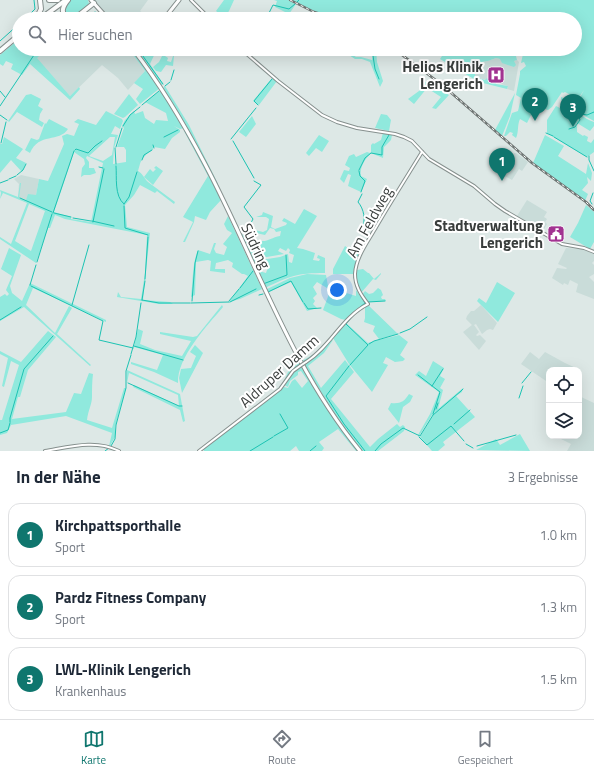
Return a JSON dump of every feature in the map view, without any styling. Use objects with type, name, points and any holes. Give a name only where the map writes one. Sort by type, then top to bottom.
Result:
[{"type":"highway","points":[[39,12],[41,9],[40,0]]},
{"type":"highway","points":[[49,0],[58,0]]},
{"type":"highway","points":[[45,12],[61,0]]},
{"type":"highway","points":[[63,12],[63,7],[67,0]]},
{"type":"highway","points":[[50,12],[67,0]]},
{"type":"highway","points":[[82,12],[94,2]]},
{"type":"highway","points":[[82,12],[94,2]]},
{"type":"highway","points":[[0,48],[12,38]]},
{"type":"highway","points":[[0,51],[12,41]]},
{"type":"main road","points":[[170,12],[179,0]]},
{"type":"main road","points":[[94,2],[102,12]]},
{"type":"main road","name":"Südring","points":[[138,56],[159,85],[187,131],[215,184],[289,340],[327,405],[360,451]]},
{"type":"street","points":[[191,0],[203,12]]},
{"type":"street","points":[[249,56],[278,81],[322,115],[336,122],[357,128],[401,135],[412,141],[429,158],[474,186],[500,207],[564,245],[584,248],[594,252]]},
{"type":"street","name":"Am Feldweg","points":[[368,304],[360,294],[356,281],[356,267],[359,258],[382,216],[422,152]]},
{"type":"street","name":"Aldruper Damm","points":[[199,451],[280,389],[293,371],[318,353],[338,329],[355,313],[368,304]]},
{"type":"street","points":[[45,451],[84,444],[110,447],[119,451]]},
{"type":"shaded area","points":[[71,0],[88,0],[89,4],[80,12],[65,12],[64,10]]},
{"type":"shaded area","points":[[94,0],[148,0],[140,11],[141,12],[104,12]]},
{"type":"shaded area","points":[[224,0],[234,0],[228,12],[216,11]]},
{"type":"shaded area","points":[[274,0],[288,0],[296,4],[290,12],[285,12],[275,7],[277,1]]},
{"type":"shaded area","points":[[291,0],[594,0],[594,121],[581,114],[575,107],[584,90],[578,99],[565,92],[562,92],[552,107],[548,110],[541,108],[536,117],[531,115],[527,123],[520,119],[516,138],[512,135],[513,133],[510,132],[504,136],[512,113],[518,111],[521,98],[516,95],[520,71],[526,66],[524,62],[521,63],[523,56],[582,56],[582,12],[316,12]]},
{"type":"shaded area","points":[[12,45],[12,56],[39,56],[37,58],[70,96],[79,87],[80,89],[70,100],[30,64],[22,75],[11,69],[13,64],[6,61],[3,66],[0,64],[0,55]]},
{"type":"shaded area","points":[[38,56],[134,56],[145,71],[128,90],[118,78],[102,65],[70,96],[36,58]]},
{"type":"shaded area","points":[[134,56],[136,56],[160,88],[140,104],[136,99],[143,89],[134,83],[145,71]]},
{"type":"shaded area","points":[[141,56],[154,56],[150,64],[163,84],[161,86]]},
{"type":"shaded area","points":[[162,56],[165,56],[168,58],[167,61],[171,62],[174,56],[173,66],[166,65],[161,72],[156,71],[153,67],[159,62]]},
{"type":"shaded area","points":[[350,56],[372,60],[373,56],[377,56],[383,81],[380,87],[370,62],[362,59],[355,59]]},
{"type":"shaded area","points":[[442,56],[516,56],[517,60],[514,61],[516,65],[514,67],[502,63],[500,59],[496,58],[481,62],[478,71],[475,73],[475,77],[485,80],[487,78],[495,81],[496,84],[508,86],[507,89],[479,82],[440,59]]},
{"type":"shaded area","name":"Helios Klinik Lengerich","points":[[496,58],[512,62],[517,60],[519,62],[514,91],[507,89],[508,86],[475,77],[475,73],[478,71],[481,62]]},
{"type":"shaded area","points":[[272,78],[277,81],[259,105],[253,101]]},
{"type":"shaded area","points":[[425,82],[449,95],[436,109],[432,108],[441,97],[427,88],[414,104],[408,99],[419,91]]},
{"type":"shaded area","points":[[165,86],[189,125],[218,184],[216,185],[186,127],[163,88]]},
{"type":"shaded area","points":[[161,90],[184,128],[180,129],[174,126],[180,130],[180,132],[172,138],[165,149],[154,147],[142,159],[138,171],[148,182],[175,202],[174,204],[157,191],[155,193],[140,185],[125,205],[127,227],[150,233],[143,300],[170,302],[173,304],[159,304],[117,297],[118,292],[121,297],[141,299],[145,273],[147,235],[65,219],[55,215],[50,228],[48,228],[36,263],[0,239],[0,237],[11,244],[27,203],[3,193],[0,199],[0,190],[18,197],[21,183],[19,198],[26,200],[28,194],[36,195],[39,179],[48,181],[64,144],[62,136],[67,134],[74,136],[79,124],[74,122],[78,119],[96,125],[106,111],[122,119],[123,121],[120,129],[115,126],[111,134],[118,135],[114,148],[113,164],[126,162],[126,150],[124,147],[117,147],[124,128],[122,126],[125,120],[134,111],[135,114],[143,111],[145,118],[154,124],[156,120],[168,121],[166,113],[145,102]],"holes":[[[110,137],[115,137],[112,155],[103,161],[89,156]],[[74,152],[84,159],[85,164],[82,168],[81,177],[96,173],[94,168],[89,168],[89,162],[86,158],[87,156],[103,163],[91,222],[71,219],[71,217],[54,212]],[[29,204],[45,211],[31,251],[15,241]]]},
{"type":"shaded area","points":[[515,93],[510,116],[502,136],[495,130]]},
{"type":"shaded area","points":[[31,94],[41,99],[38,106],[43,109],[39,120],[44,123],[42,127],[17,112],[9,122],[8,121],[26,95]]},
{"type":"shaded area","points":[[129,94],[138,105],[123,118],[114,114]]},
{"type":"shaded area","points":[[561,97],[573,102],[581,115],[594,122],[594,126],[590,131],[577,123],[576,125],[577,132],[588,137],[587,141],[591,143],[594,139],[594,152],[587,157],[547,133],[547,120],[556,106],[560,108],[563,101],[561,100]]},
{"type":"shaded area","points":[[381,114],[387,115],[391,120],[389,131],[375,128]]},
{"type":"shaded area","points":[[252,116],[256,124],[246,137],[239,132]]},
{"type":"shaded area","points":[[49,119],[68,129],[60,136],[38,142],[30,153],[25,150],[31,138],[37,140],[39,139],[45,123],[46,124]]},
{"type":"shaded area","points":[[185,129],[221,200],[210,212],[206,220],[195,216],[194,222],[185,242],[183,242],[193,222],[183,217],[208,176],[184,131]]},
{"type":"shaded area","points":[[383,133],[392,135],[391,140],[384,147],[383,158],[371,153],[365,161],[362,167],[361,176],[367,179],[361,192],[348,186],[351,175],[348,174],[344,183],[340,179],[344,170],[349,171],[350,168],[345,165],[349,156],[354,154],[356,157],[367,152],[370,153],[371,145],[381,140]]},
{"type":"shaded area","points":[[319,135],[329,141],[322,152],[316,148],[309,156],[306,153]]},
{"type":"shaded area","points":[[545,135],[564,146],[558,156],[586,174],[588,163],[592,173],[591,181],[587,177],[588,183],[582,190],[588,194],[585,201],[533,163]]},
{"type":"shaded area","points":[[4,137],[23,149],[16,158],[26,163],[22,172],[11,160],[0,173],[0,144],[2,144]]},
{"type":"shaded area","points":[[514,153],[528,162],[522,171],[519,169],[512,180],[501,174],[506,167],[497,161],[500,157],[508,163]]},
{"type":"shaded area","points":[[156,166],[163,171],[153,185],[144,177],[150,169],[153,172],[156,169],[154,168]]},
{"type":"shaded area","points":[[21,175],[39,179],[36,195],[26,200],[18,198],[19,184],[14,179]]},
{"type":"shaded area","points":[[527,200],[547,212],[544,217],[547,219],[545,222],[547,224],[543,231],[517,216]]},
{"type":"shaded area","points":[[586,205],[594,212],[594,242],[590,249],[570,237]]},
{"type":"shaded area","points":[[304,209],[317,216],[297,248],[315,253],[313,260],[319,261],[320,259],[317,258],[318,255],[325,258],[325,273],[294,276],[265,288],[256,270],[266,273],[268,267],[261,260],[288,254],[289,262],[292,263],[294,255],[289,253],[290,250],[288,248],[286,251],[280,248],[278,251],[284,254],[261,258],[261,243],[260,249],[257,247],[255,251],[257,254],[260,254],[260,259],[255,265],[240,234],[244,235],[247,228],[263,232],[267,230],[269,219],[266,217],[256,217],[262,215],[263,212],[273,216],[271,227],[275,229],[286,225],[287,223],[282,221],[284,218],[295,224]],"holes":[[[270,228],[274,229],[276,232],[281,231],[280,236],[264,241],[254,238],[256,233],[265,235]]]},
{"type":"shaded area","points":[[228,216],[262,289],[240,299],[229,302],[248,276],[232,267],[233,263],[228,260],[216,263],[215,269],[225,269],[225,273],[210,271],[211,261],[208,260],[196,262],[195,295],[191,297],[194,267],[198,250],[210,254],[214,243],[216,243],[214,249],[216,253],[224,255],[227,247],[223,244],[232,233],[227,230],[224,224]]},
{"type":"shaded area","points":[[358,243],[364,246],[358,258],[354,274],[333,274],[333,269],[345,246],[352,251]]},
{"type":"shaded area","points":[[9,248],[21,255],[10,286],[12,293],[22,301],[30,283],[106,320],[106,322],[33,288],[26,305],[55,333],[69,306],[72,308],[57,334],[91,365],[90,366],[24,307],[0,321],[0,297],[5,294],[7,296],[9,294],[6,290],[12,276],[1,269]]},
{"type":"shaded area","points":[[566,248],[583,249],[594,254],[594,261],[592,263],[594,265],[594,274],[589,277],[594,282],[594,299],[576,292],[578,284],[570,280],[568,285],[564,283],[563,285],[552,278],[557,268],[567,268],[558,264]]},
{"type":"shaded area","points":[[363,269],[374,279],[381,274],[376,280],[373,279],[361,293],[357,270]]},
{"type":"shaded area","points":[[307,274],[326,275],[327,288],[317,282],[313,287],[317,294],[313,298],[315,301],[313,304],[317,308],[307,311],[291,282],[267,293],[265,290],[290,278]]},
{"type":"shaded area","points":[[497,282],[515,293],[498,322],[477,301],[479,298],[486,303]]},
{"type":"shaded area","points":[[330,288],[356,296],[356,290],[366,304],[346,320],[341,319],[323,310]]},
{"type":"shaded area","points":[[378,288],[381,290],[383,295],[381,297],[382,299],[385,299],[386,301],[368,302],[362,295],[365,291],[369,294],[373,293]]},
{"type":"shaded area","points":[[222,305],[223,307],[194,342],[182,363],[178,383],[154,372],[131,364],[131,362],[157,370],[163,355],[134,347],[138,329],[143,331],[140,344],[155,350],[182,356],[191,341],[160,334],[160,332],[193,337],[197,336]]},
{"type":"shaded area","points":[[481,305],[497,323],[493,330],[487,330],[482,334],[476,324],[474,325],[479,332],[476,335],[480,335],[486,341],[479,350],[463,332],[472,325],[466,319],[467,316],[471,311],[474,311]]},
{"type":"shaded area","points":[[365,306],[369,306],[398,334],[379,339],[373,331],[375,326],[364,322]]},
{"type":"shaded area","points":[[346,323],[368,343],[399,335],[408,342],[400,355],[405,359],[403,361],[395,362],[386,357],[383,363],[388,365],[372,392],[349,364],[333,338]]},
{"type":"shaded area","points":[[48,331],[56,337],[28,370],[12,419],[66,412],[74,393],[81,394],[89,373],[93,374],[92,400],[87,420],[112,428],[124,388],[126,388],[115,427],[115,437],[110,446],[112,433],[66,416],[11,425],[7,433],[0,435],[0,420],[2,420],[19,365],[11,361],[4,387],[2,386],[8,358],[0,354],[0,351],[21,362]]},
{"type":"shaded area","points":[[333,340],[324,353],[308,366],[321,388],[345,360],[354,372],[331,399],[370,447],[397,424],[400,427],[403,425],[405,427],[404,431],[378,451],[362,451],[338,418],[302,361],[314,354],[326,342]]},
{"type":"shaded area","points":[[195,345],[203,353],[182,393],[179,378],[181,369],[191,368],[196,356],[190,352]]},
{"type":"shaded area","points":[[530,352],[539,359],[545,352],[574,367],[546,367],[546,381],[521,364]]},
{"type":"shaded area","points":[[433,361],[444,368],[440,376],[445,379],[440,388],[443,390],[438,409],[463,388],[462,392],[456,396],[475,417],[443,442],[445,445],[438,451],[432,451],[420,437],[433,415],[438,410],[432,415],[419,436],[418,435],[430,414],[439,392],[415,375],[419,371],[426,376]]},
{"type":"shaded area","points":[[300,362],[359,451],[356,451],[338,429],[319,442],[324,448],[322,451],[299,451],[296,446],[290,451],[204,451],[204,449],[284,387],[288,388],[295,379],[302,388],[308,381],[301,371],[298,372],[298,375],[290,381],[288,387],[284,385],[287,382],[284,381],[288,372]]},
{"type":"shaded area","points":[[127,370],[180,394],[185,421],[183,422],[180,410],[133,387],[134,385],[179,406],[178,395],[129,373],[127,383]]},
{"type":"shaded area","points":[[409,394],[413,396],[410,402],[403,407],[399,423],[388,409],[391,403],[402,402]]},
{"type":"shaded area","points":[[582,397],[594,403],[594,451],[567,451],[571,444],[561,439],[582,439]]},
{"type":"shaded area","points":[[520,434],[530,451],[476,450],[496,439],[500,445]]},
{"type":"waterway","points":[[32,12],[35,9],[34,0]]},
{"type":"waterway","points":[[296,3],[299,0]]},
{"type":"waterway","points":[[270,12],[273,5],[289,9],[295,4]]},
{"type":"waterway","points":[[0,41],[12,30]]},
{"type":"waterway","points":[[0,106],[33,56]]},
{"type":"waterway","points":[[143,56],[163,84]]},
{"type":"waterway","points":[[373,56],[375,69],[379,79]]},
{"type":"waterway","points":[[171,80],[174,70]]},
{"type":"waterway","points":[[258,105],[254,101],[272,79]]},
{"type":"waterway","points":[[165,86],[170,82]]},
{"type":"waterway","points":[[0,91],[5,97]]},
{"type":"waterway","points":[[142,105],[159,91]]},
{"type":"waterway","points":[[123,126],[130,115],[140,107]]},
{"type":"waterway","points":[[231,139],[256,108]]},
{"type":"waterway","points":[[582,114],[587,115],[594,112]]},
{"type":"waterway","points":[[0,115],[7,120]]},
{"type":"waterway","points":[[569,129],[575,127],[580,120],[580,115]]},
{"type":"waterway","points":[[1,143],[6,122]]},
{"type":"waterway","points":[[116,147],[122,128]]},
{"type":"waterway","points":[[164,137],[178,130]]},
{"type":"waterway","points":[[546,133],[553,136]]},
{"type":"waterway","points":[[359,170],[365,158],[371,153],[382,155],[382,147],[389,135]]},
{"type":"waterway","points":[[554,137],[587,157]]},
{"type":"waterway","points":[[75,150],[88,153],[102,141]]},
{"type":"waterway","points":[[233,141],[254,178]]},
{"type":"waterway","points":[[115,148],[116,164]]},
{"type":"waterway","points":[[142,160],[144,155],[152,150]]},
{"type":"waterway","points":[[53,213],[74,151]]},
{"type":"waterway","points":[[589,156],[589,160],[594,171]]},
{"type":"waterway","points":[[17,175],[23,170],[26,164]]},
{"type":"waterway","points":[[116,166],[117,191],[121,201],[124,204]]},
{"type":"waterway","points":[[99,167],[103,168]]},
{"type":"waterway","points":[[93,222],[104,169]]},
{"type":"waterway","points":[[359,171],[360,176],[365,181],[361,192]]},
{"type":"waterway","points":[[124,204],[129,197],[137,172]]},
{"type":"waterway","points":[[9,179],[16,176]]},
{"type":"waterway","points":[[0,183],[8,180]]},
{"type":"waterway","points":[[254,181],[261,185],[244,207],[253,219],[243,238],[256,267]]},
{"type":"waterway","points":[[592,204],[590,201],[593,193]]},
{"type":"waterway","points":[[362,194],[358,202],[364,215],[362,229],[369,237],[367,241]]},
{"type":"waterway","points":[[20,198],[52,212]]},
{"type":"waterway","points":[[124,206],[125,228],[148,235]]},
{"type":"waterway","points":[[54,213],[71,217]]},
{"type":"waterway","points":[[37,262],[52,214]]},
{"type":"waterway","points":[[73,218],[91,221]]},
{"type":"waterway","points":[[92,221],[114,226]]},
{"type":"waterway","points":[[145,279],[148,237]]},
{"type":"waterway","points":[[72,305],[89,245]]},
{"type":"waterway","points":[[359,255],[362,250]]},
{"type":"waterway","points":[[192,301],[195,263],[198,251]]},
{"type":"waterway","points":[[263,284],[287,275],[286,255]]},
{"type":"waterway","points":[[354,274],[358,256]]},
{"type":"waterway","points":[[30,285],[36,265]]},
{"type":"waterway","points":[[240,288],[253,271]]},
{"type":"waterway","points":[[354,277],[357,289],[365,303],[359,308]]},
{"type":"waterway","points":[[142,300],[145,281]]},
{"type":"waterway","points":[[268,292],[291,281],[303,302]]},
{"type":"waterway","points":[[31,286],[103,321],[99,340],[133,348]]},
{"type":"waterway","points":[[229,301],[239,289]]},
{"type":"waterway","points":[[230,302],[256,289]]},
{"type":"waterway","points":[[259,295],[263,294]]},
{"type":"waterway","points":[[142,300],[159,303],[190,303]]},
{"type":"waterway","points":[[368,302],[385,301]]},
{"type":"waterway","points":[[191,303],[229,302]]},
{"type":"waterway","points":[[131,354],[136,337],[141,303]]},
{"type":"waterway","points":[[304,303],[308,309],[321,308]]},
{"type":"waterway","points":[[0,320],[21,307]]},
{"type":"waterway","points":[[400,333],[410,329],[427,317]]},
{"type":"waterway","points":[[350,365],[368,345],[346,324],[351,318]]},
{"type":"waterway","points":[[369,344],[374,341],[398,334]]},
{"type":"waterway","points":[[10,422],[24,369],[53,336]]},
{"type":"waterway","points":[[134,346],[183,360]]},
{"type":"waterway","points":[[111,446],[115,439],[116,425],[126,388],[126,371],[131,355]]},
{"type":"waterway","points":[[349,366],[326,396],[344,424],[365,451]]},
{"type":"waterway","points":[[432,386],[443,369]]},
{"type":"waterway","points":[[522,383],[531,372]]},
{"type":"waterway","points":[[418,375],[440,392],[433,414]]},
{"type":"waterway","points":[[128,383],[182,406]]},
{"type":"waterway","points":[[519,398],[523,386]]},
{"type":"waterway","points":[[375,451],[381,444],[403,428],[420,436],[433,415],[463,389]]},
{"type":"waterway","points":[[436,409],[438,403]]},
{"type":"waterway","points":[[454,424],[470,410]]},
{"type":"waterway","points":[[274,436],[288,428],[280,414]]},
{"type":"waterway","points":[[0,433],[8,430],[10,423]]},
{"type":"waterway","points":[[419,437],[427,445],[451,426],[464,441]]},
{"type":"waterway","points":[[477,446],[516,435]]},
{"type":"waterway","points":[[250,451],[273,437]]},
{"type":"waterway","points":[[466,444],[473,448]]},
{"type":"waterway","points":[[310,451],[316,446]]},
{"type":"waterway","points":[[105,451],[109,448]]},
{"type":"railway","points":[[290,0],[314,12]]},
{"type":"railway","points":[[403,56],[441,84],[532,163],[586,202],[594,210]]},
{"type":"place","name":"Helios Klinik Lengerich","points":[[496,75]]},
{"type":"place","name":"Pardz Fitness Company","points":[[535,121]]},
{"type":"place","name":"LWL-Klinik Lengerich","points":[[573,127]]},
{"type":"place","name":"Kirchpattsporthalle","points":[[502,181]]},
{"type":"place","name":"Stadtverwaltung Lengerich","points":[[556,234]]}]
